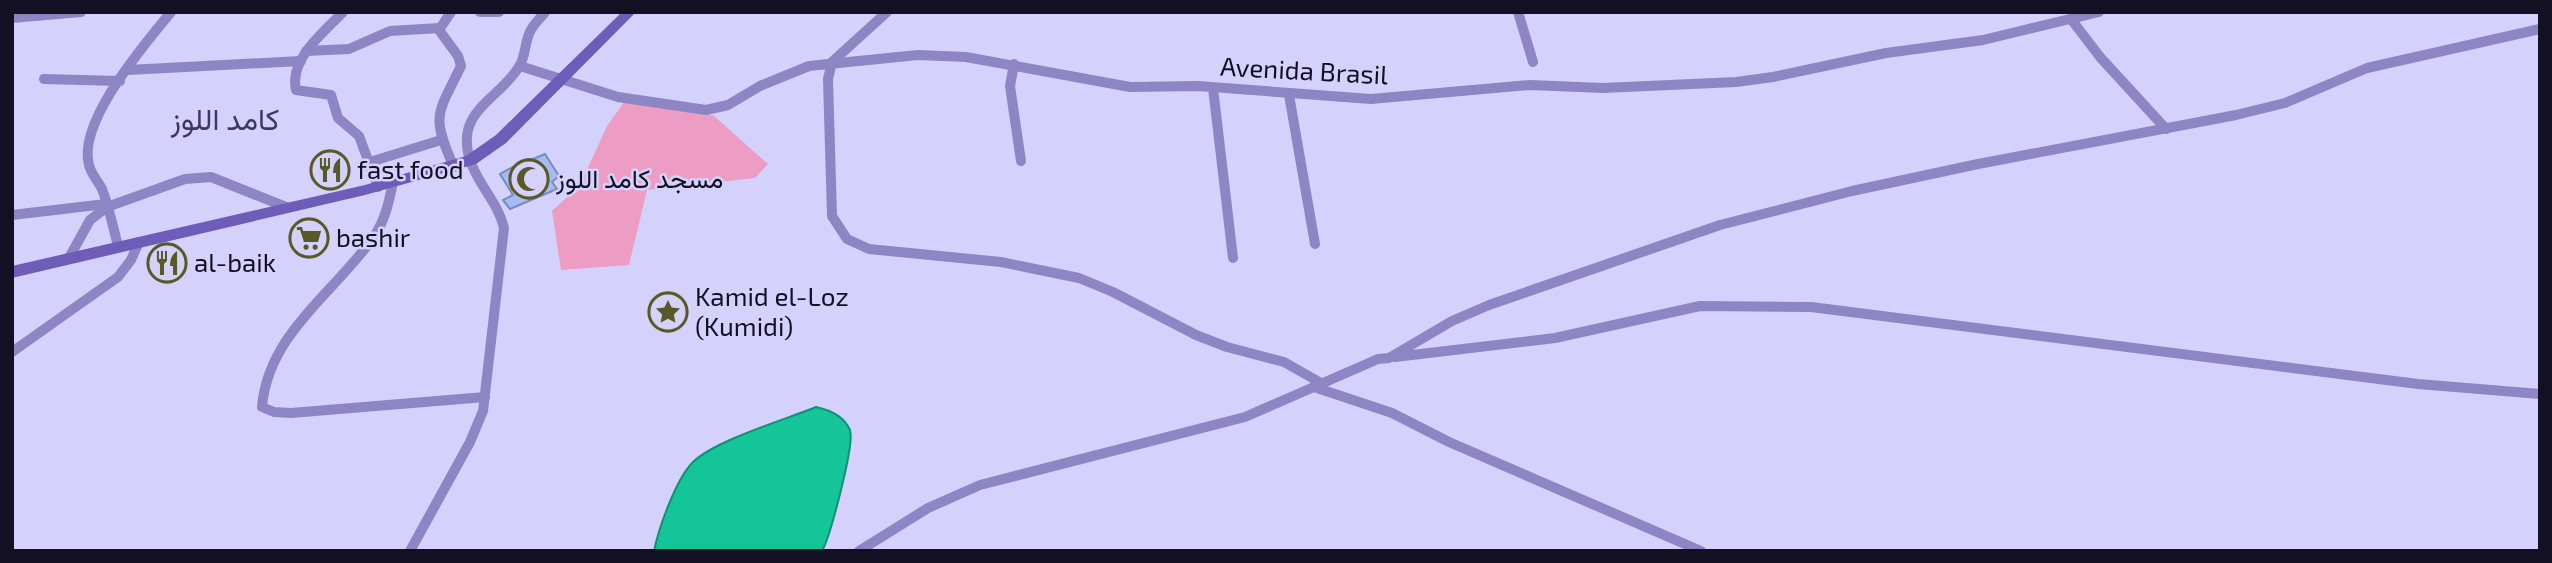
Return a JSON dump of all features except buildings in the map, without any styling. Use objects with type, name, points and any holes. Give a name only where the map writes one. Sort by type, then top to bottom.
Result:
[{"type":"main road","points":[[12,272],[385,184],[454,167],[471,160],[501,139],[630,12]]},
{"type":"street","points":[[12,18],[81,12]]},
{"type":"street","points":[[118,246],[101,188],[91,172],[89,149],[100,111],[171,12]]},
{"type":"street","points":[[343,12],[306,51],[293,77],[296,90],[331,95],[338,118],[355,130],[370,162],[385,184],[388,209],[363,252],[316,300],[286,337],[263,394],[262,407],[274,412],[291,413],[485,397]]},
{"type":"street","points":[[440,28],[451,12]]},
{"type":"street","points":[[480,12],[499,12]]},
{"type":"street","points":[[410,551],[470,442],[485,397],[504,228],[498,208],[471,160],[467,132],[472,118],[489,95],[520,66],[531,29],[545,12]]},
{"type":"street","points":[[887,12],[832,62],[828,79],[832,216],[847,239],[869,249],[1021,266],[1081,279],[1186,331],[1240,352],[1309,372],[1317,385],[1392,413],[1449,442],[1701,551]]},
{"type":"street","points":[[1518,12],[1533,62]]},
{"type":"street","name":"Avenida Brasil","points":[[520,66],[628,99],[714,110],[786,73],[832,62],[918,55],[966,57],[1014,64],[1063,77],[1130,87],[1213,88],[1371,99],[1530,85],[1603,88],[1736,82],[1773,77],[1886,53],[1974,41],[2099,12]]},
{"type":"street","points":[[2071,19],[2100,57],[2166,129]]},
{"type":"street","points":[[306,51],[349,49],[390,31],[440,28]]},
{"type":"street","points":[[440,28],[444,41],[458,54],[461,61],[439,108],[438,119],[442,140],[454,167]]},
{"type":"street","points":[[1389,358],[1428,334],[1489,305],[1720,225],[1852,191],[2285,103],[2367,68],[2540,29]]},
{"type":"street","points":[[128,69],[301,61]]},
{"type":"street","points":[[1014,64],[1010,86],[1021,161]]},
{"type":"street","points":[[44,79],[120,81]]},
{"type":"street","points":[[1213,88],[1234,258]]},
{"type":"street","points":[[1289,95],[1315,244]]},
{"type":"street","points":[[370,162],[442,140]]},
{"type":"street","points":[[12,215],[106,206],[185,179],[206,176],[286,207]]},
{"type":"street","points":[[69,258],[90,220],[106,206]]},
{"type":"street","points":[[12,352],[118,277],[131,260],[139,242]]},
{"type":"street","points":[[863,550],[928,508],[980,485],[1096,453],[1245,417],[1378,359],[1555,338],[1700,306],[1811,307],[1882,314],[2418,384],[2540,394]]},
{"type":"shaded area","points":[[624,102],[661,103],[714,116],[768,164],[755,178],[647,190],[629,265],[561,270],[552,211],[580,185],[607,126]]},
{"type":"shaded area","points":[[816,407],[840,417],[850,430],[851,439],[841,490],[822,551],[654,551],[675,491],[693,462],[734,438]]},
{"type":"place","name":"fast food","points":[[330,170]]},
{"type":"place","name":"مسجد كامد اللوز","points":[[529,179]]},
{"type":"place","name":"bashir","points":[[309,238]]},
{"type":"place","name":"al-baik","points":[[167,263]]},
{"type":"place","name":"Kamid el-Loz (Kumidi)","points":[[668,312]]},
{"type":"district","name":"كامد اللوز","points":[[225,120]]}]
